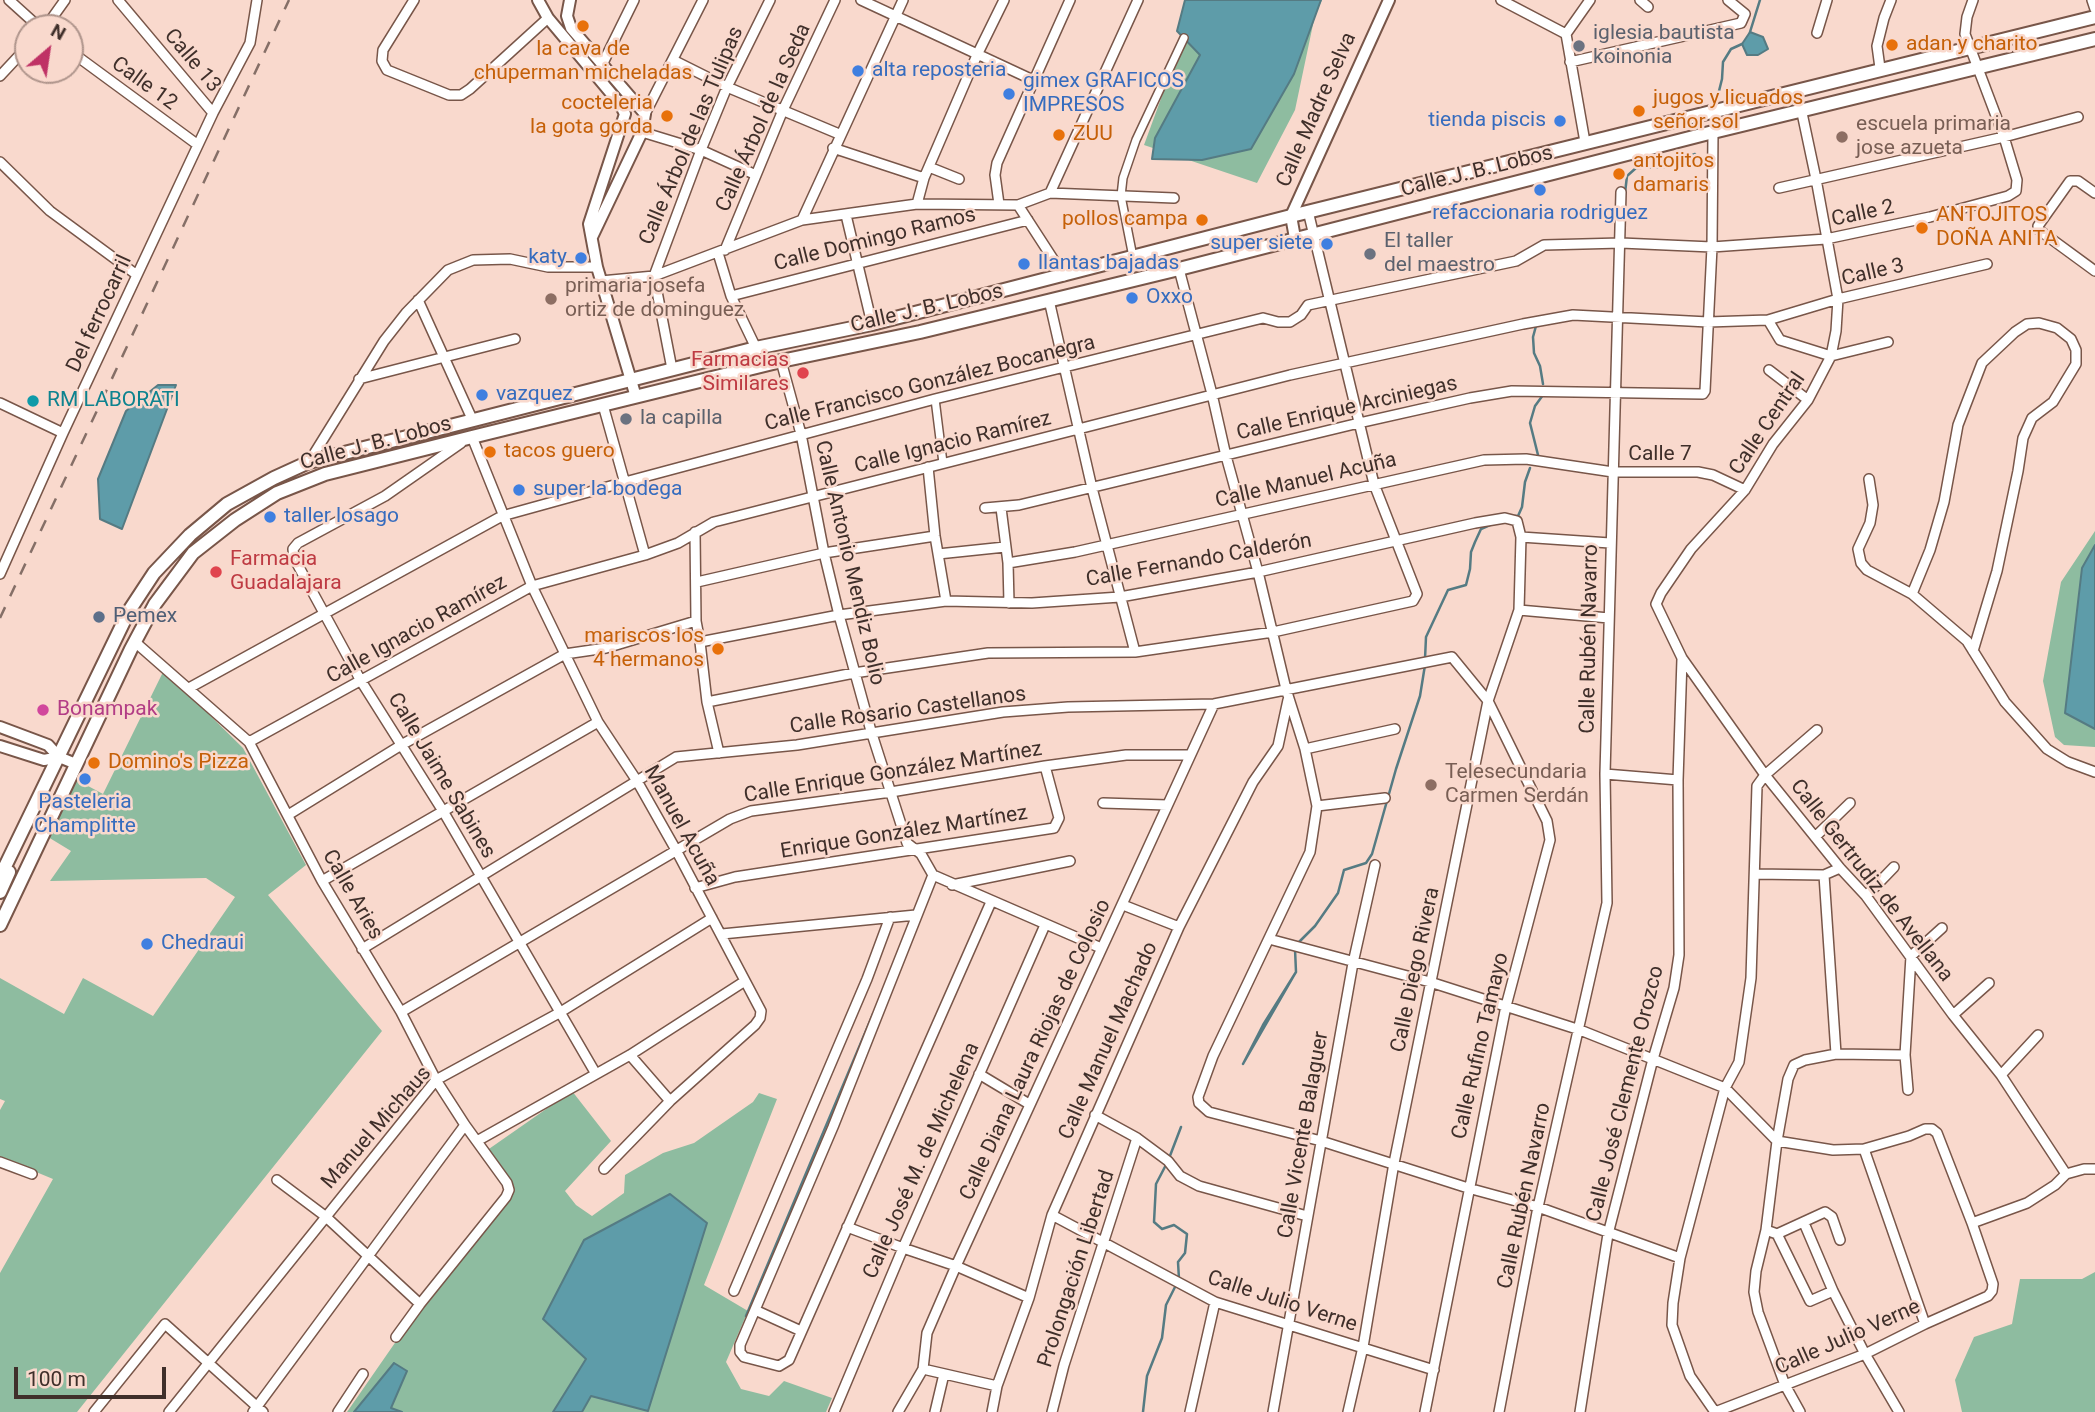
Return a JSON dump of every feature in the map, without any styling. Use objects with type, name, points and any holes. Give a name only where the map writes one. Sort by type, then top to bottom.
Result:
[{"type":"main road","name":"Calle J. B. Lobos","points":[[0,877],[129,611],[154,573],[190,535],[227,504],[309,462],[756,348],[872,324],[1308,211],[2095,17]]},
{"type":"main road","name":"Calle J. B. Lobos","points":[[0,925],[155,604],[193,552],[277,493],[325,474],[469,438],[781,361],[920,332],[1179,269],[1713,132],[1801,113],[2095,39]]},
{"type":"main road","points":[[0,892],[8,876],[9,862]]},
{"type":"street","points":[[9,0],[26,14]]},
{"type":"street","points":[[54,14],[65,0]]},
{"type":"street","name":"Calle 13","points":[[118,0],[213,113]]},
{"type":"street","name":"Del ferrocarril","points":[[0,574],[62,433],[213,113],[250,43],[257,0]]},
{"type":"street","points":[[414,0],[383,50],[382,61],[387,70],[449,94],[461,95],[470,89],[548,18]]},
{"type":"street","points":[[538,0],[548,18],[620,104],[625,114],[589,223],[597,267],[636,397]]},
{"type":"street","points":[[570,0],[567,16],[571,29],[645,114]]},
{"type":"street","points":[[602,65],[634,0]]},
{"type":"street","points":[[593,237],[642,132],[645,114],[703,0]]},
{"type":"street","name":"Calle Árbol de las Tulipas","points":[[672,369],[654,276],[727,87],[770,0]]},
{"type":"street","name":"Calle Árbol de la Seda","points":[[721,251],[835,0]]},
{"type":"street","points":[[861,0],[1033,80]]},
{"type":"street","points":[[802,220],[839,134],[903,0]]},
{"type":"street","points":[[917,204],[924,178],[1004,0]]},
{"type":"street","points":[[999,204],[995,175],[997,163],[1070,0]]},
{"type":"street","points":[[1049,193],[1138,0]]},
{"type":"street","name":"Calle Madre Selva","points":[[1295,238],[1291,216],[1389,0]]},
{"type":"street","points":[[1502,0],[1566,34]]},
{"type":"street","points":[[1585,142],[1566,34],[1590,0]]},
{"type":"street","points":[[1640,0],[1648,7]]},
{"type":"street","points":[[1570,62],[1741,23],[1745,16],[1728,0]]},
{"type":"street","points":[[1817,33],[1828,0]]},
{"type":"street","points":[[1880,68],[1877,46],[1891,0]]},
{"type":"street","points":[[1973,0],[1965,34],[2004,137]]},
{"type":"street","points":[[2092,0],[2095,9]]},
{"type":"street","points":[[1133,258],[1121,196],[1123,178],[1136,140],[1184,38]]},
{"type":"street","points":[[673,60],[727,87],[839,134]]},
{"type":"street","points":[[0,76],[14,61]]},
{"type":"street","name":"Calle 12","points":[[84,61],[198,145]]},
{"type":"street","name":"Calle Central","points":[[1656,604],[1691,550],[1745,490],[1773,444],[1808,400],[1831,356],[1838,299],[1801,113]]},
{"type":"street","points":[[1779,188],[2004,137],[2078,117]]},
{"type":"street","points":[[642,132],[701,150],[756,175]]},
{"type":"street","points":[[1708,322],[1713,132]]},
{"type":"street","name":"Calle 2","points":[[1712,247],[1826,239],[1930,217],[2008,196],[2016,191],[2017,180],[2004,137]]},
{"type":"street","points":[[833,148],[924,178]]},
{"type":"street","points":[[0,162],[50,211],[137,275]]},
{"type":"street","points":[[929,167],[960,179]]},
{"type":"street","points":[[2095,193],[2078,181],[2070,181],[2038,226],[2039,230],[2095,271]]},
{"type":"street","name":"Calle Rubén Navarro","points":[[1499,1412],[1538,1207],[1607,903],[1605,774],[1621,192]]},
{"type":"street","points":[[601,281],[654,276],[802,220],[917,204],[1018,205],[1049,193],[1174,198]]},
{"type":"street","points":[[1018,205],[1064,276]]},
{"type":"street","points":[[707,702],[855,673],[988,653],[1135,652],[1273,632],[1415,600],[1417,594],[1374,484],[1308,211]]},
{"type":"street","points":[[846,215],[872,324]]},
{"type":"street","name":"Calle Domingo Ramos","points":[[731,296],[1028,220]]},
{"type":"street","name":"Calle Francisco González Bocanegra","points":[[189,688],[502,516],[935,399],[1263,318],[1290,322],[1301,315],[1308,305],[1520,260],[1544,245],[1621,243],[1712,247]]},
{"type":"street","points":[[721,251],[731,296],[756,348]]},
{"type":"street","points":[[309,462],[384,341],[418,300],[448,270],[473,260],[510,259],[548,267],[597,267]]},
{"type":"street","name":"Calle 3","points":[[1708,322],[1768,320],[1838,299],[1987,264]]},
{"type":"street","name":"Calle Manuel Machado","points":[[1179,269],[1287,693],[1305,749],[1317,806],[1310,852],[1213,1056],[1198,1097],[1202,1108],[1209,1112],[1321,1141]]},
{"type":"street","points":[[418,300],[473,421]]},
{"type":"street","points":[[1049,300],[1092,488],[1135,652]]},
{"type":"street","name":"Calle Ignacio Ramírez","points":[[249,742],[532,586],[645,555],[678,543],[714,522],[1212,394],[1557,317],[1708,322]]},
{"type":"street","points":[[1768,320],[1780,340],[1831,356],[1888,342]]},
{"type":"street","name":"Calle Enrique Arciniegas","points":[[985,508],[1001,508],[1092,488],[1359,423],[1512,391],[1700,396],[1705,391],[1708,322]]},
{"type":"street","points":[[1912,594],[1930,550],[1944,502],[1958,425],[1982,363],[2027,324],[2039,323],[2057,328],[2071,339],[2076,350],[2076,364],[2053,402],[2032,418],[2023,438],[1997,571],[1973,650]]},
{"type":"street","points":[[359,379],[515,339]]},
{"type":"street","name":"Calle Antonio Mendiz Bolio","points":[[781,361],[815,495],[824,553],[839,615],[871,732],[907,843],[929,863],[933,875]]},
{"type":"street","points":[[1769,370],[1808,400]]},
{"type":"street","points":[[935,399],[943,463]]},
{"type":"street","points":[[0,403],[62,433]]},
{"type":"street","points":[[603,405],[645,555]]},
{"type":"street","name":"Manuel Acuña","points":[[469,438],[532,586],[598,722],[637,781],[676,850],[761,1011],[755,1025],[670,1101]]},
{"type":"street","name":"Calle Jaime Sabines","points":[[469,438],[385,496],[298,543],[293,549],[294,558],[361,681],[403,744],[596,1074]]},
{"type":"street","name":"Calle Manuel Acuña","points":[[1008,563],[1038,559],[1484,460],[1508,458],[1613,472]]},
{"type":"street","points":[[928,467],[935,536],[946,601]]},
{"type":"street","name":"Calle 7","points":[[1613,472],[1698,472],[1713,475],[1745,490]]},
{"type":"street","points":[[1869,479],[1873,505],[1870,523],[1858,549],[1858,556],[1867,570],[1912,594],[1967,641],[2006,702],[2047,749],[2068,762],[2095,772]]},
{"type":"street","points":[[1001,508],[1008,563],[1009,603]]},
{"type":"street","name":"Calle Fernando Calderón","points":[[701,642],[839,615],[946,601],[1009,603],[1120,597],[1258,572],[1504,518],[1517,521],[1521,537]]},
{"type":"street","points":[[695,532],[696,621],[701,642],[707,702],[719,753]]},
{"type":"street","points":[[697,582],[824,553],[935,536]]},
{"type":"street","points":[[1521,537],[1610,544]]},
{"type":"street","name":"Calle Diego Rivera","points":[[1348,1412],[1363,1347],[1394,1163],[1488,701],[1520,610],[1521,537]]},
{"type":"street","points":[[938,554],[1005,547]]},
{"type":"street","name":"Calle Gertrudiz de Avellana","points":[[1656,604],[1682,657],[1765,775],[1866,896],[1953,1015],[2001,1075],[2066,1174]]},
{"type":"street","points":[[1520,610],[1609,618]]},
{"type":"street","points":[[288,815],[403,744],[565,654],[606,648],[696,621]]},
{"type":"street","name":"Calle Aries","points":[[135,642],[249,742],[322,881],[401,1012],[436,1080],[507,1183],[509,1190],[506,1197],[420,1304]]},
{"type":"street","name":"Calle Rosario Castellanos","points":[[362,949],[676,757],[797,745],[1016,711],[1068,707],[1214,704],[1287,693],[1452,657],[1488,701]]},
{"type":"street","name":"Calle José Clemente Orozco","points":[[1580,1412],[1608,1234],[1674,988],[1679,955],[1678,780],[1682,657]]},
{"type":"street","name":"Calle Manuel Machado","points":[[992,1412],[997,1386],[1029,1298],[1052,1215],[1179,927],[1253,782],[1278,746],[1287,693]]},
{"type":"street","name":"Calle Rufino Tamayo","points":[[1425,1412],[1506,1006],[1550,840],[1547,821],[1488,701]]},
{"type":"street","name":"Calle Diana Laura Riojas de Colosio","points":[[898,1412],[922,1369],[928,1332],[956,1266],[1214,704]]},
{"type":"street","points":[[322,881],[598,722]]},
{"type":"street","points":[[0,727],[48,744],[60,757],[76,764]]},
{"type":"street","points":[[1305,749],[1395,729]]},
{"type":"street","points":[[1715,1412],[1690,1376],[1672,1325],[1680,1258],[1726,1088],[1739,1062],[1751,978],[1757,786],[1765,775],[1817,730]]},
{"type":"street","points":[[0,746],[44,760],[60,757]]},
{"type":"street","name":"Calle Enrique González Martínez","points":[[401,1012],[676,850],[730,819],[751,811],[1126,755],[1190,755]]},
{"type":"street","name":"Enrique González Martínez","points":[[695,888],[735,877],[1054,828],[1059,818],[1045,766]]},
{"type":"street","points":[[1605,774],[1678,780]]},
{"type":"street","points":[[1317,806],[1385,798]]},
{"type":"street","points":[[1103,803],[1167,805]]},
{"type":"street","points":[[1815,837],[1850,803]]},
{"type":"street","points":[[952,885],[1070,861]]},
{"type":"street","name":"Calle Vicente Balaguer","points":[[1273,1412],[1353,963],[1375,865]]},
{"type":"street","points":[[1866,896],[1894,867]]},
{"type":"street","points":[[1755,874],[1824,875],[1840,868]]},
{"type":"street","points":[[991,902],[785,1364],[779,1366],[744,1357],[740,1345],[833,1128],[933,875],[1101,948]]},
{"type":"street","points":[[1824,875],[1836,1054]]},
{"type":"street","points":[[1123,905],[1179,927]]},
{"type":"street","points":[[722,934],[916,915]]},
{"type":"street","points":[[734,1291],[867,979],[890,917]]},
{"type":"street","name":"Manuel Michaus","points":[[169,1412],[436,1080],[559,1013],[712,918]]},
{"type":"street","name":"Calle José M. de Michelena","points":[[834,1412],[846,1379],[1045,925]]},
{"type":"street","points":[[1908,1090],[1905,1055],[1911,956],[1942,928]]},
{"type":"street","points":[[1269,939],[1430,982],[1580,1030],[1726,1088],[1777,1140],[1833,1150],[1864,1149],[1932,1129],[1937,1133],[1972,1223],[2026,1203],[2066,1174],[2084,1168],[2095,1169]]},
{"type":"street","points":[[477,1141],[629,1055],[745,981]]},
{"type":"street","points":[[1953,1015],[1989,983]]},
{"type":"street","points":[[2001,1075],[2038,1035]]},
{"type":"street","points":[[1800,1412],[1785,1385],[1758,1312],[1754,1292],[1788,1079],[1794,1065],[1805,1060],[1836,1054],[1905,1055]]},
{"type":"street","points":[[604,1169],[670,1101],[629,1055]]},
{"type":"street","points":[[979,1074],[1029,1104]]},
{"type":"street","points":[[1095,1115],[1137,1138],[1168,1161],[1180,1176],[1199,1186],[1307,1216]]},
{"type":"street","points":[[94,1412],[165,1324],[258,1410],[367,1255],[465,1125]]},
{"type":"street","name":"Prolongación Libertad","points":[[1052,1412],[1063,1365],[1137,1138]]},
{"type":"street","points":[[1321,1141],[1468,1188],[1538,1207],[1680,1258]]},
{"type":"street","points":[[1864,1149],[1925,1324]]},
{"type":"street","points":[[0,1162],[32,1174]]},
{"type":"street","points":[[277,1180],[325,1216],[420,1304],[396,1337]]},
{"type":"street","points":[[1766,1230],[1777,1234],[1825,1212],[1829,1213],[1840,1240]]},
{"type":"street","name":"Calle Julio Verne","points":[[1052,1215],[1216,1303],[1434,1370]]},
{"type":"street","points":[[1804,1223],[1833,1291],[1899,1412]]},
{"type":"street","name":"Calle Julio Verne","points":[[1715,1412],[1865,1354],[1988,1296],[1993,1291],[1993,1284],[1972,1223]]},
{"type":"street","points":[[848,1227],[956,1266],[1029,1298]]},
{"type":"street","points":[[1777,1234],[1810,1301],[1833,1291]]},
{"type":"street","points":[[1190,1412],[1216,1303]]},
{"type":"street","points":[[755,1310],[801,1331]]},
{"type":"street","points":[[922,1369],[997,1386]]},
{"type":"street","points":[[338,1412],[363,1374]]},
{"type":"street","points":[[935,1412],[944,1374]]},
{"type":"green space","points":[[1190,0],[1322,0],[1315,15],[1295,110],[1257,183],[1144,145],[1177,55]]},
{"type":"green space","points":[[2095,531],[2095,747],[2064,745],[2055,737],[2043,681],[2061,582]]},
{"type":"green space","points":[[164,670],[243,748],[306,865],[268,895],[382,1031],[77,1412],[0,1412],[0,1273],[53,1179],[0,1157],[0,1110],[5,1101],[0,1099],[0,978],[64,1014],[83,978],[153,1016],[235,897],[206,878],[50,881],[71,851],[48,837],[75,779],[103,794]]},
{"type":"green space","points":[[572,1091],[611,1141],[565,1191],[576,1205],[592,1216],[624,1193],[625,1175],[663,1153],[694,1143],[753,1102],[759,1093],[777,1099],[704,1285],[748,1311],[726,1362],[741,1389],[769,1396],[784,1381],[832,1398],[826,1412],[347,1412],[458,1252],[511,1187],[486,1151]]},
{"type":"green space","points":[[2095,1272],[2095,1412],[1962,1412],[1955,1380],[1974,1337],[2012,1324],[2020,1279],[2082,1279]]},
{"type":"water","points":[[1185,0],[1321,0],[1294,74],[1251,149],[1202,160],[1152,159],[1155,138],[1200,55],[1177,31]]},
{"type":"water","points":[[1750,32],[1763,37],[1768,49],[1758,55],[1747,55],[1742,44]]},
{"type":"water","points":[[158,385],[176,385],[122,529],[100,519],[98,479],[126,411]]},
{"type":"water","points":[[2095,545],[2095,729],[2065,713],[2082,568]]},
{"type":"water","points":[[670,1194],[707,1223],[648,1411],[591,1396],[582,1412],[553,1412],[586,1359],[543,1319],[584,1240]]},
{"type":"water","points":[[394,1363],[407,1371],[391,1408],[402,1412],[354,1412]]},
{"type":"waterway","points":[[1750,32],[1760,0]]},
{"type":"waterway","points":[[1717,99],[1723,62],[1731,49],[1742,44]]},
{"type":"waterway","points":[[1625,193],[1627,176],[1636,168],[1664,167],[1695,154]]},
{"type":"waterway","points":[[1536,326],[1533,337],[1534,353],[1540,366],[1543,384]]},
{"type":"waterway","points":[[1538,455],[1530,423],[1535,406],[1543,395]]},
{"type":"waterway","points":[[1515,516],[1518,516],[1522,507],[1530,468]]},
{"type":"waterway","points":[[1425,659],[1426,637],[1448,590],[1466,585],[1471,552],[1481,529],[1490,525]]},
{"type":"waterway","points":[[1298,943],[1315,926],[1338,893],[1344,870],[1366,863],[1372,854],[1420,696],[1425,665]]},
{"type":"waterway","points":[[1295,949],[1296,972],[1263,1025],[1243,1064],[1296,972]]},
{"type":"waterway","points":[[746,1316],[873,1014]]},
{"type":"waterway","points":[[1143,1412],[1147,1376],[1162,1338],[1166,1305],[1179,1279],[1178,1262],[1185,1253],[1187,1234],[1174,1225],[1162,1229],[1154,1222],[1156,1184],[1181,1127]]},
{"type":"railway","points":[[0,618],[289,0]]},
{"type":"place","name":"la cava de chuperman micheladas","points":[[583,26]]},
{"type":"place","name":"adan y charito","points":[[1892,45]]},
{"type":"place","name":"iglesia bautista koinonia","points":[[1579,46]]},
{"type":"place","name":"alta reposteria","points":[[858,71]]},
{"type":"place","name":"gimex GRAFICOS IMPRESOS","points":[[1009,94]]},
{"type":"place","name":"jugos y licuados señor sol","points":[[1639,111]]},
{"type":"place","name":"cocteleria la gota gorda","points":[[667,116]]},
{"type":"place","name":"tienda piscis","points":[[1560,121]]},
{"type":"place","name":"ZUU","points":[[1059,135]]},
{"type":"place","name":"escuela primaria jose azueta","points":[[1842,137]]},
{"type":"place","name":"antojitos damaris","points":[[1619,174]]},
{"type":"place","name":"refaccionaria rodriguez","points":[[1540,190]]},
{"type":"place","name":"pollos campa","points":[[1202,220]]},
{"type":"place","name":"ANTOJITOS DOÑA ANITA","points":[[1922,228]]},
{"type":"place","name":"super siete","points":[[1327,244]]},
{"type":"place","name":"El taller del maestro","points":[[1370,254]]},
{"type":"place","name":"katy","points":[[581,258]]},
{"type":"place","name":"llantas bajadas","points":[[1024,264]]},
{"type":"place","name":"Oxxo","points":[[1132,298]]},
{"type":"place","name":"primaria josefa ortiz de dominguez","points":[[551,299]]},
{"type":"place","name":"Farmacias Similares","points":[[803,373]]},
{"type":"place","name":"vazquez","points":[[482,395]]},
{"type":"place","name":"RM LABORATI","points":[[33,401]]},
{"type":"place","name":"la capilla","points":[[626,419]]},
{"type":"place","name":"tacos guero","points":[[490,452]]},
{"type":"place","name":"super la bodega","points":[[519,490]]},
{"type":"place","name":"taller losago","points":[[270,517]]},
{"type":"place","name":"Farmacia Guadalajara","points":[[216,572]]},
{"type":"place","name":"Pemex","points":[[99,617]]},
{"type":"place","name":"mariscos los 4 hermanos","points":[[718,649]]},
{"type":"place","name":"Bonampak","points":[[43,710]]},
{"type":"place","name":"Domino's Pizza","points":[[94,763]]},
{"type":"place","name":"Pasteleria Champlitte","points":[[85,779]]},
{"type":"place","name":"Telesecundaria Carmen Serdán","points":[[1431,785]]},
{"type":"place","name":"Chedraui","points":[[147,944]]}]
